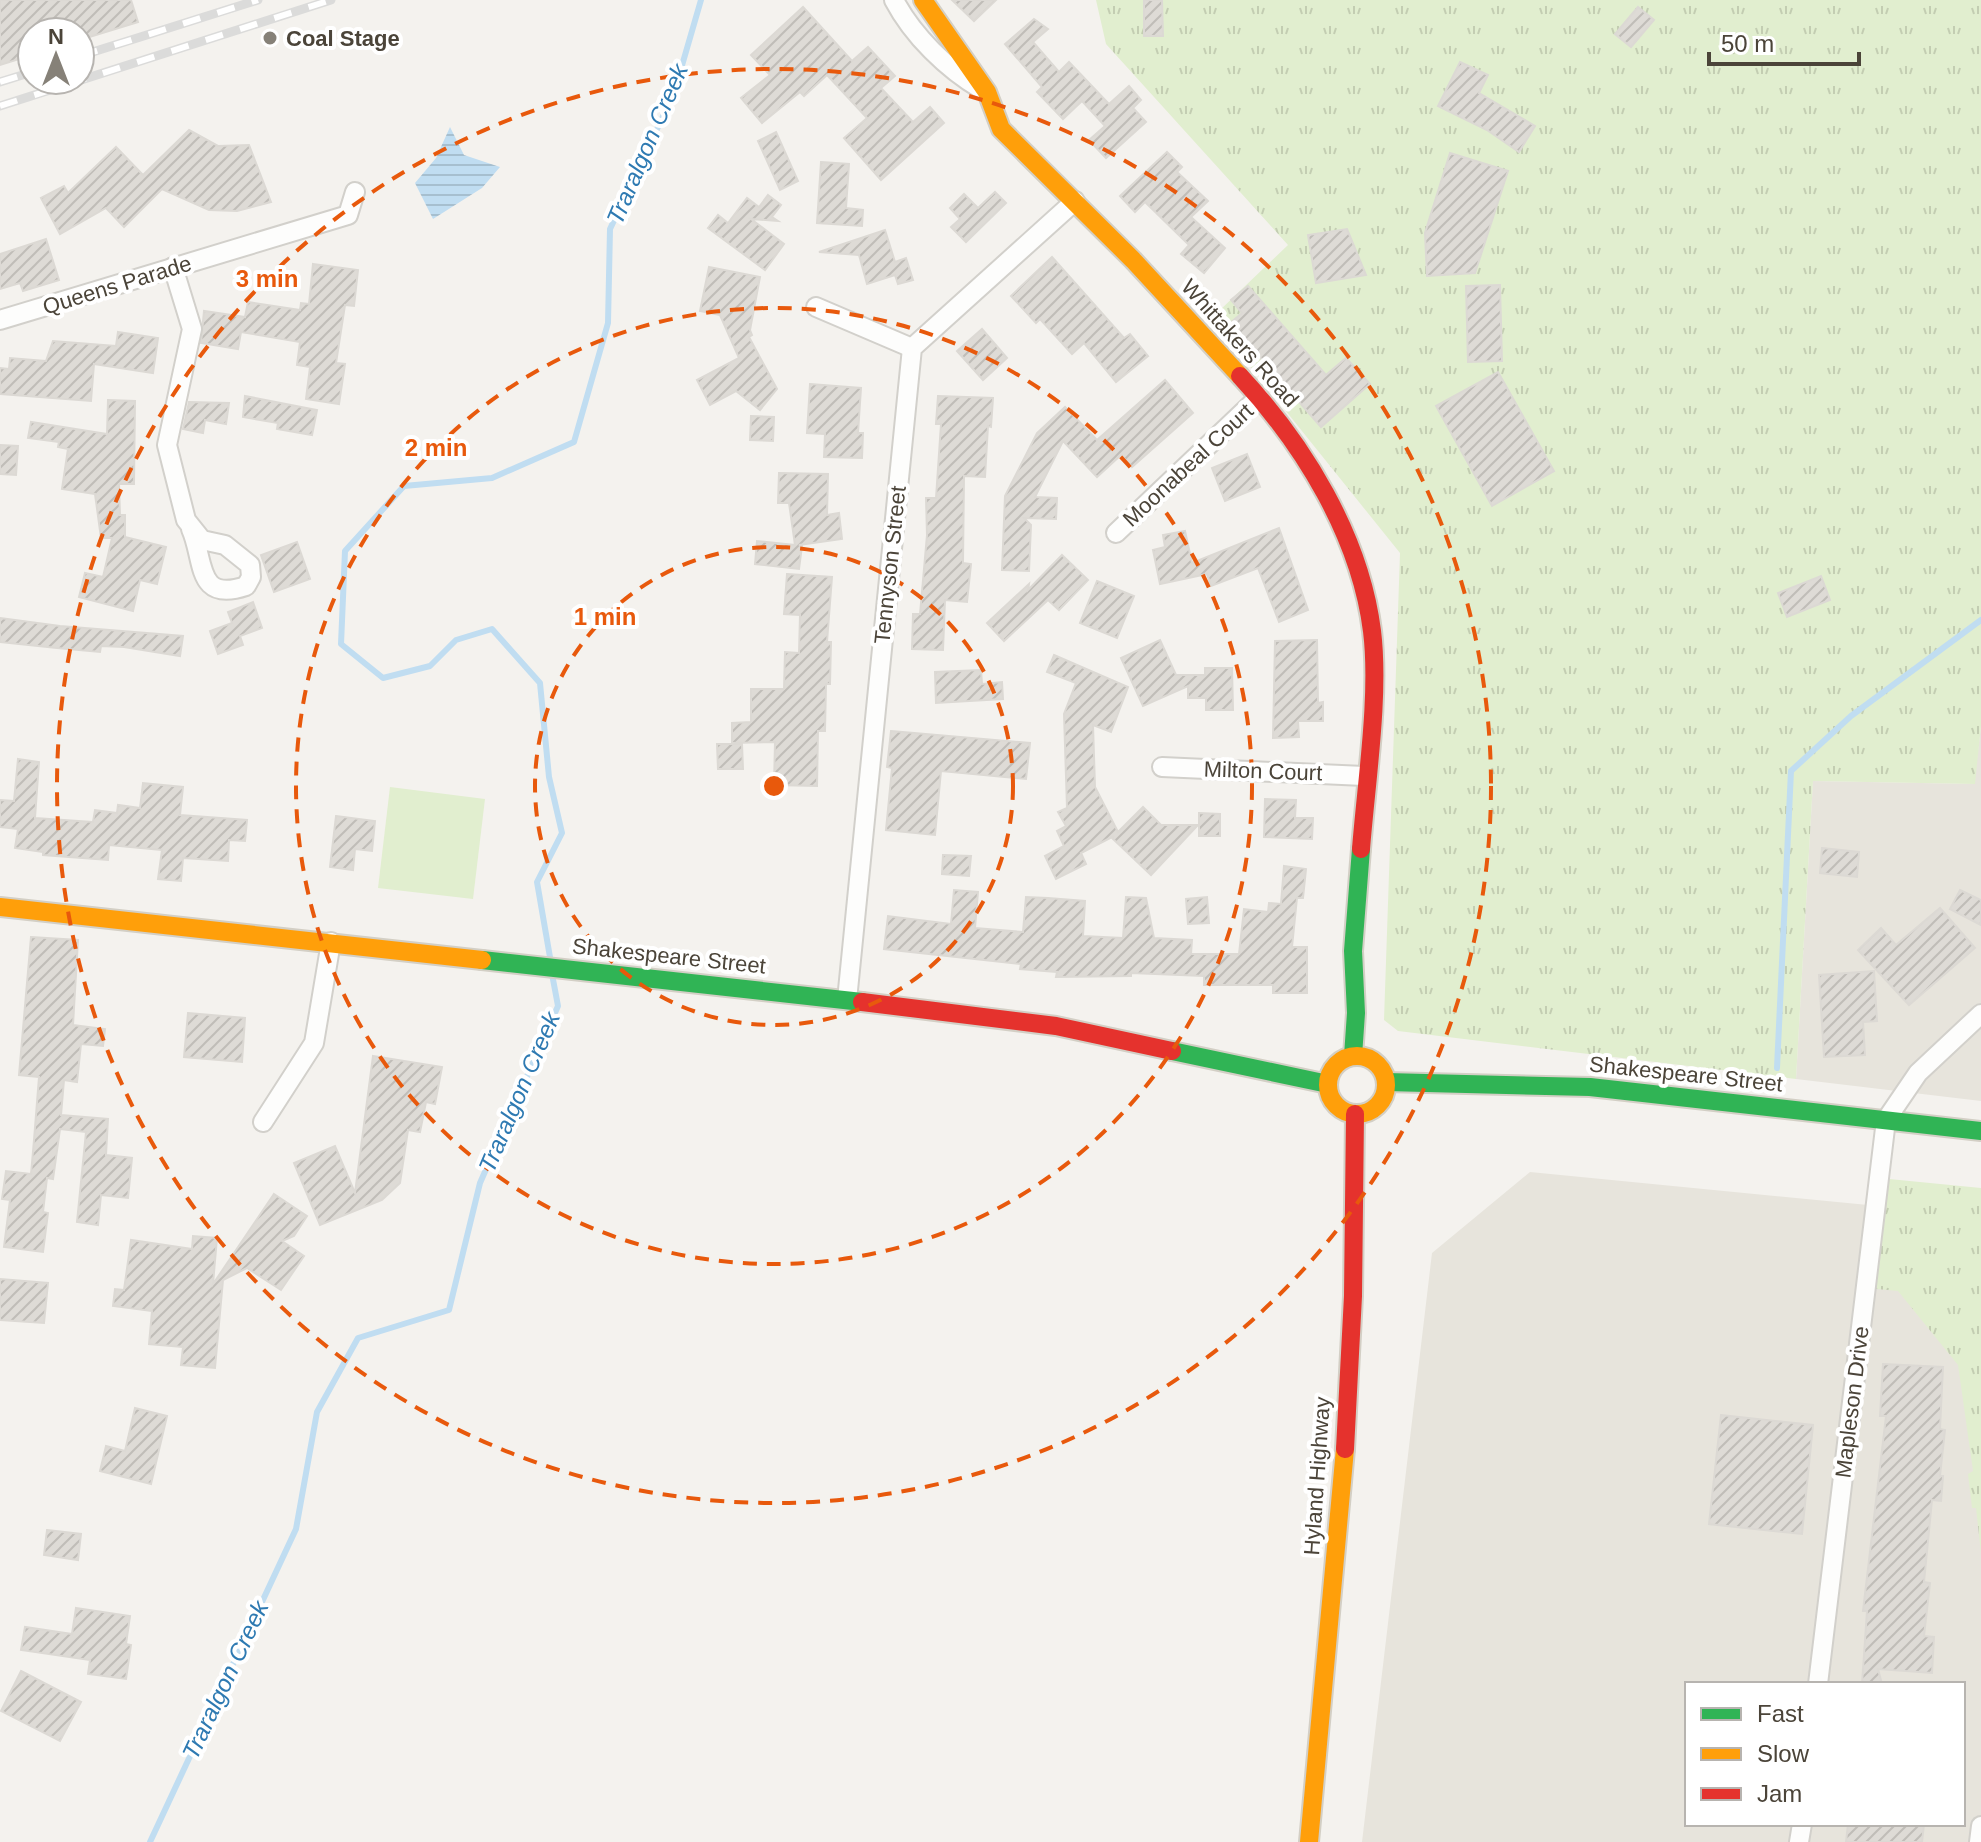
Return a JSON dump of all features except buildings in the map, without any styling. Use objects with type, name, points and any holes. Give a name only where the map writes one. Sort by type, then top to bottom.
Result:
[{"type":"main road","name":"Whittakers Road","points":[[923,0],[987,92],[1001,129],[1075,201],[1278,417],[1325,495],[1362,583],[1372,633],[1371,721],[1364,776],[1353,951],[1356,1013],[1353,1056]]},
{"type":"main road","name":"Shakespeare Street","points":[[0,907],[847,1000],[1056,1026],[1328,1084]]},
{"type":"main road","points":[[1353,1056],[1371,1060],[1383,1073],[1386,1082],[1381,1100],[1375,1107],[1355,1114],[1335,1104],[1328,1084],[1335,1066],[1353,1056]]},
{"type":"main road","name":"Shakespeare Street","points":[[1386,1082],[1590,1087],[1981,1131]]},
{"type":"main road","name":"Hyland Highway","points":[[1309,1842],[1346,1444],[1355,1114]]},
{"type":"street","points":[[897,3],[956,74],[987,92]]},
{"type":"street","name":"Queens Parade","points":[[0,320],[348,215],[355,192]]},
{"type":"street","points":[[816,307],[912,348],[1075,201]]},
{"type":"street","points":[[173,267],[192,329],[167,445],[191,529]]},
{"type":"street","name":"Tennyson Street","points":[[847,1000],[912,348]]},
{"type":"street","name":"Moonabeal Court","points":[[1116,533],[1259,397]]},
{"type":"street","name":"Milton Court","points":[[1162,767],[1364,776]]},
{"type":"street","points":[[263,1122],[314,1043],[331,942]]},
{"type":"street","points":[[1886,1120],[1918,1073],[1981,1014]]},
{"type":"street","name":"Mapleson Drive","points":[[1818,1682],[1886,1120]]},
{"type":"street","points":[[1979,1842],[1981,1826]]},
{"type":"shaded area","points":[[1981,726],[1981,1101],[1796,1079],[1813,781],[1974,784]]},
{"type":"shaded area","points":[[1530,1172],[1981,1216],[1981,1842],[1362,1842],[1432,1253]]},
{"type":"green space","points":[[1096,0],[1981,0],[1981,726],[1975,784],[1813,781],[1796,1079],[1398,1031],[1384,1020],[1400,553],[1207,313],[1219,311],[1288,245],[1106,44]]},
{"type":"green space","points":[[390,787],[485,799],[473,899],[378,888]]},
{"type":"green space","points":[[1879,1178],[1981,1188],[1981,1553],[1976,1508],[1972,1508],[1968,1474],[1973,1471],[1958,1365],[1898,1291],[1866,1288]]},
{"type":"water","points":[[450,127],[464,155],[500,167],[482,188],[433,219],[415,183],[436,158]]},
{"type":"waterway","name":"Traralgon Creek","points":[[551,963],[537,882],[562,833],[549,777],[540,683],[492,629],[456,640],[430,666],[383,678],[341,644],[345,551],[404,486],[492,478],[574,442],[608,323],[610,229],[674,93],[701,0]]},
{"type":"waterway","points":[[1777,1068],[1791,771],[1851,716],[1981,620]]},
{"type":"waterway","name":"Traralgon Creek","points":[[150,1842],[296,1529],[317,1412],[358,1338],[449,1310],[480,1183],[558,1006],[552,974]]},
{"type":"railway","points":[[96,51],[258,0]]},
{"type":"railway","points":[[0,106],[331,0]]},
{"type":"railway","points":[[0,82],[16,77]]},
{"type":"traffic: fast","points":[[1353,1056],[1356,1013],[1353,951],[1361,849]]},
{"type":"traffic: fast","points":[[482,960],[862,1002]]},
{"type":"traffic: fast","points":[[1172,1051],[1328,1084]]},
{"type":"traffic: fast","points":[[1386,1082],[1590,1087],[1981,1131]]},
{"type":"traffic: slow","points":[[923,0],[987,92],[1001,129],[1133,260],[1240,376]]},
{"type":"traffic: slow","points":[[0,907],[482,960]]},
{"type":"traffic: slow","points":[[1357,1056],[1377,1065],[1386,1085],[1377,1105],[1357,1114],[1337,1105],[1328,1085],[1337,1065],[1357,1056]]},
{"type":"traffic: slow","points":[[1309,1842],[1345,1449]]},
{"type":"traffic: jam","points":[[1240,376],[1286,432],[1326,494],[1342,527],[1366,596],[1372,631],[1374,683],[1361,849]]},
{"type":"traffic: jam","points":[[862,1002],[1056,1026],[1172,1051]]},
{"type":"traffic: jam","points":[[1345,1449],[1353,1296],[1355,1114]]},
{"type":"place","name":"Coal Stage","points":[[270,38]]}]
